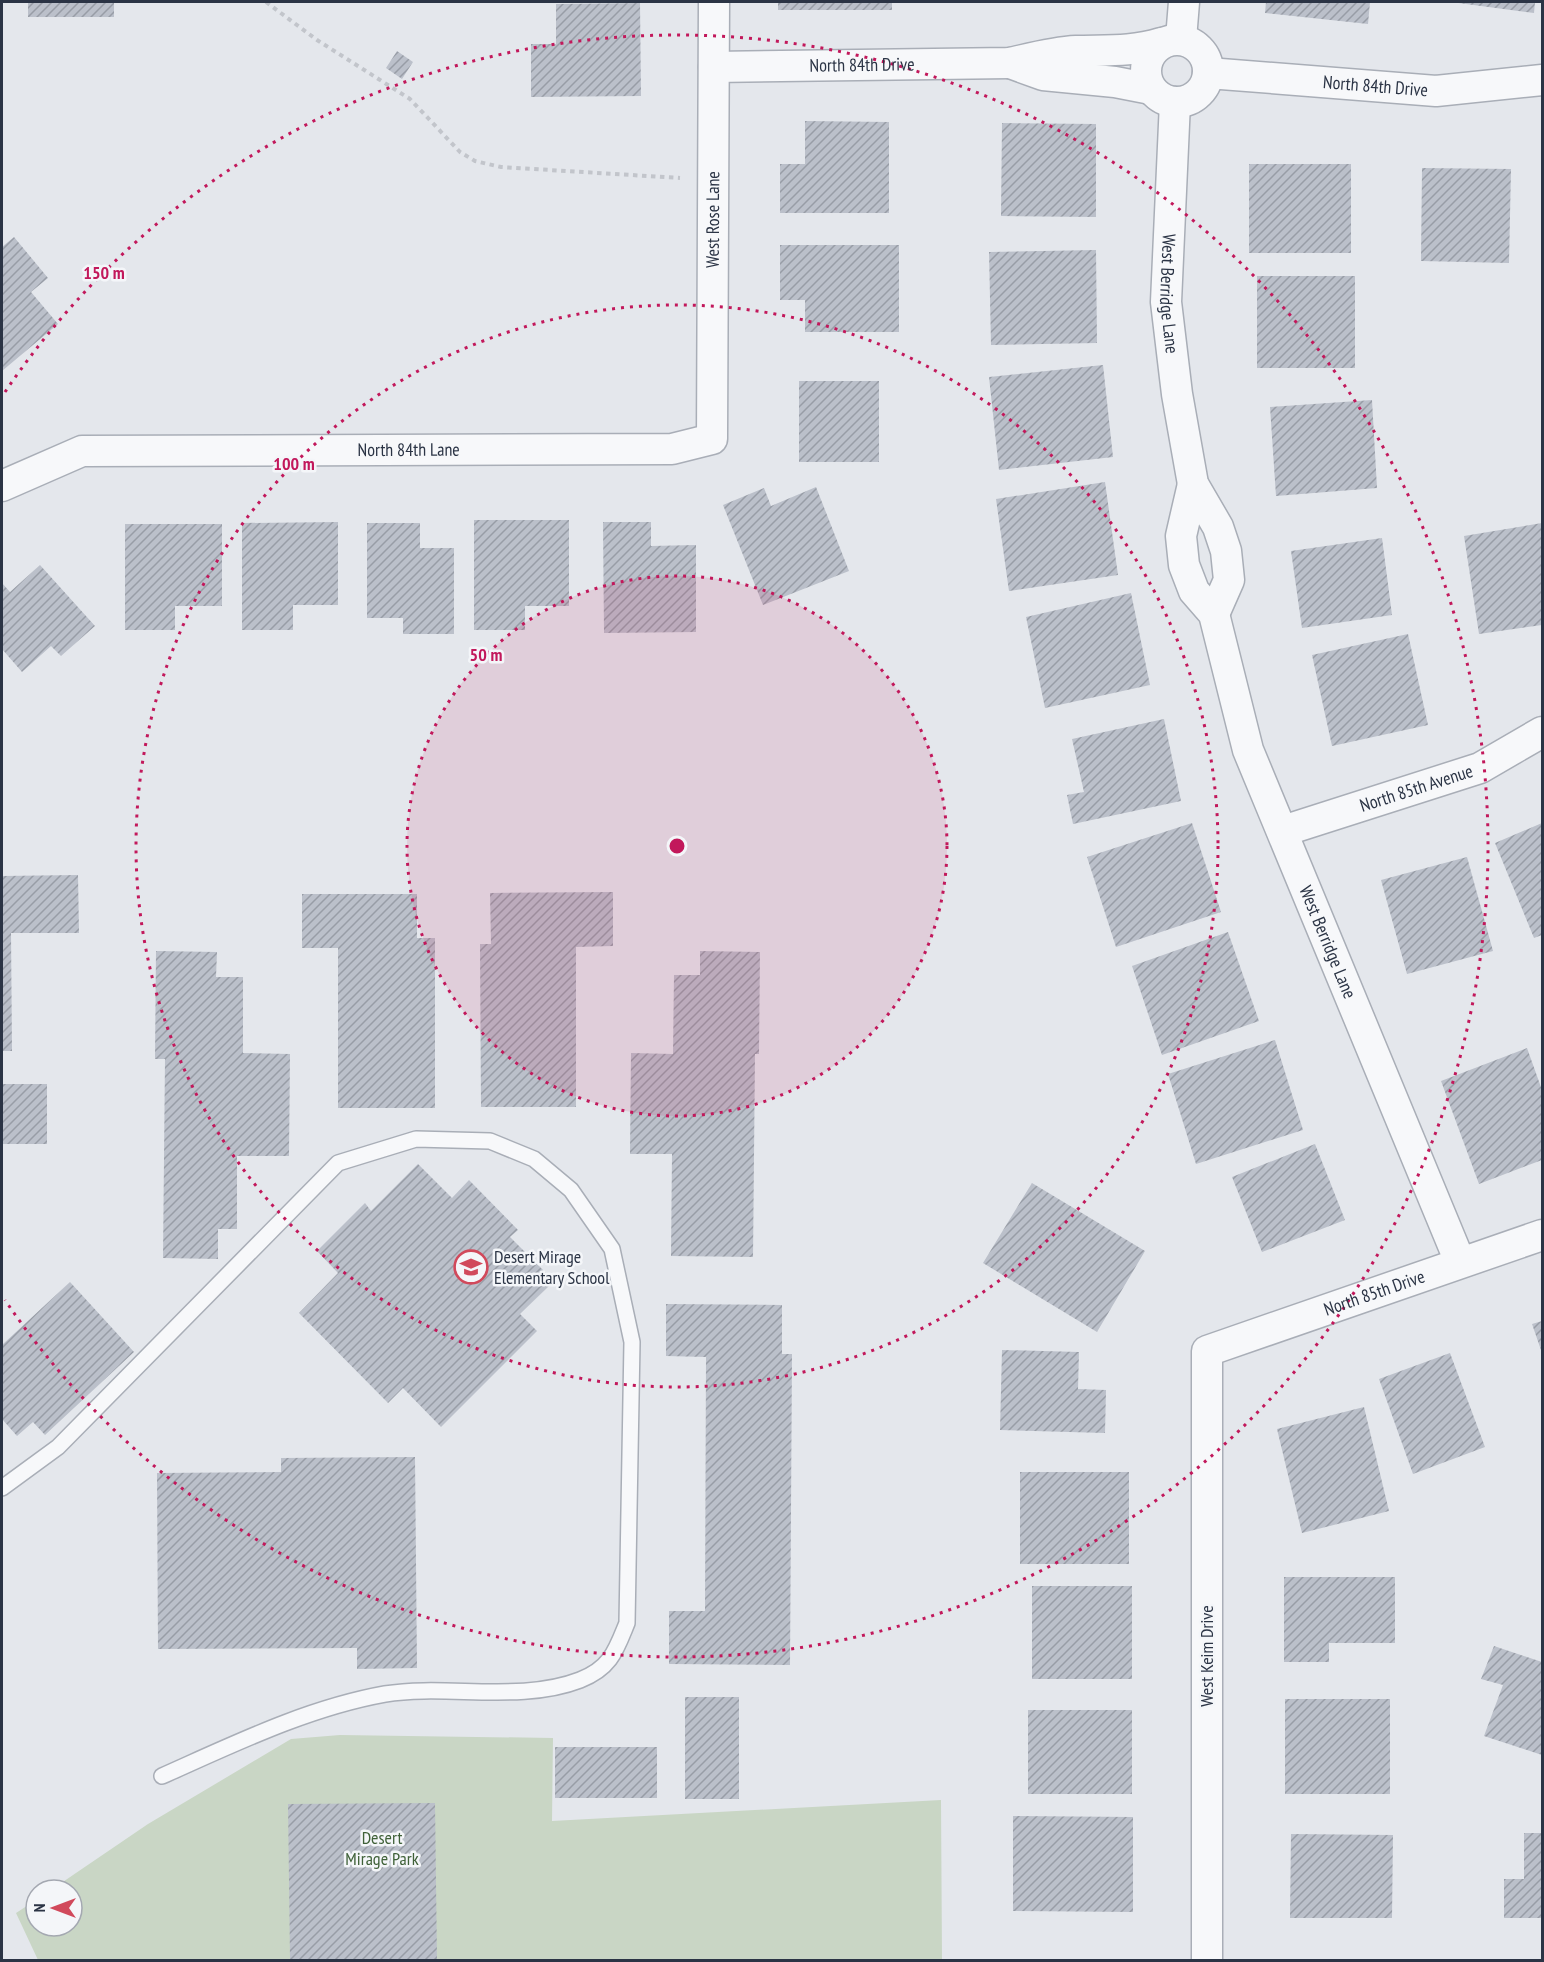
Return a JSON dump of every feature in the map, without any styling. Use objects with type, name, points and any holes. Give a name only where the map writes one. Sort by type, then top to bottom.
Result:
[{"type":"street","name":"West Rose Lane","points":[[712,439],[714,2]]},
{"type":"street","name":"West Berridge Lane","points":[[1184,2],[1171,41],[1153,50],[1145,69],[1163,96],[1166,302],[1177,394],[1193,484],[1218,527],[1226,551],[1229,580],[1214,614]]},
{"type":"street","name":"North 84th Drive","points":[[714,67],[1010,63],[1045,54],[1075,51],[1112,52],[1171,41]]},
{"type":"street","points":[[1163,96],[1189,100],[1205,86],[1208,73],[1205,56],[1199,48],[1171,41]]},
{"type":"street","name":"North 84th Drive","points":[[1010,63],[1043,75],[1115,82],[1163,96]]},
{"type":"street","name":"North 84th Drive","points":[[1208,73],[1436,91],[1542,80]]},
{"type":"street","name":"North 84th Lane","points":[[2,486],[82,451],[672,449],[712,439]]},
{"type":"street","name":"West Berridge Lane","points":[[1193,484],[1181,536],[1184,565],[1194,591],[1214,614],[1248,750],[1460,1262]]},
{"type":"street","name":"North 85th Avenue","points":[[1283,831],[1480,768],[1542,732]]},
{"type":"street","name":"North 85th Drive","points":[[1206,1351],[1542,1235]]},
{"type":"street","name":"West Keim Drive","points":[[1206,1351],[1206,1960]]},
{"type":"lane","points":[[2,1488],[58,1447],[338,1162],[416,1139],[490,1141],[534,1160],[571,1190],[612,1249],[632,1342],[627,1623],[613,1658],[582,1680],[542,1689],[386,1694],[285,1722],[162,1776]]},
{"type":"path","points":[[266,2],[316,40],[410,99],[460,152],[476,161],[501,166],[655,178],[714,178]]},
{"type":"green space","name":"Desert Mirage Park","points":[[340,1735],[553,1738],[552,1821],[941,1800],[942,1960],[38,1960],[28,1938],[84,1938],[84,1878],[69,1878],[148,1824],[291,1739]]},
{"type":"green space","name":"Desert Mirage Park","points":[[24,1908],[24,1930],[16,1913]]},
{"type":"building","points":[[28,2],[114,2],[114,17],[28,17]]},
{"type":"building","points":[[778,2],[892,2],[892,10],[778,10]]},
{"type":"building","points":[[1266,2],[1370,2],[1368,24],[1265,13]]},
{"type":"building","points":[[1451,2],[1535,2],[1534,13]]},
{"type":"building","points":[[640,3],[641,96],[531,97],[531,44],[556,44],[556,4]]},
{"type":"building","points":[[397,51],[413,62],[402,79],[386,68]]},
{"type":"building","points":[[805,121],[889,122],[889,213],[780,213],[780,164],[805,164]]},
{"type":"building","points":[[1002,123],[1096,124],[1096,217],[1001,216]]},
{"type":"building","points":[[1249,164],[1351,164],[1351,253],[1249,253]]},
{"type":"building","points":[[1422,168],[1511,169],[1509,263],[1421,261]]},
{"type":"building","points":[[14,237],[48,278],[31,292],[58,324],[2,371],[2,247]]},
{"type":"building","points":[[780,245],[899,245],[899,332],[805,332],[805,300],[780,300]]},
{"type":"building","points":[[1096,250],[1097,343],[991,345],[989,252]]},
{"type":"building","points":[[1257,276],[1355,276],[1355,368],[1257,368]]},
{"type":"building","points":[[1103,365],[1113,457],[999,470],[989,377]]},
{"type":"building","points":[[799,381],[879,381],[879,462],[799,462]]},
{"type":"building","points":[[1372,400],[1377,488],[1276,496],[1270,407]]},
{"type":"building","points":[[1105,482],[1118,575],[1009,591],[996,499]]},
{"type":"building","points":[[816,487],[849,571],[763,605],[723,505],[764,488],[771,506]]},
{"type":"building","points":[[474,520],[569,520],[569,606],[525,606],[525,630],[474,630]]},
{"type":"building","points":[[338,522],[338,605],[293,605],[293,630],[242,630],[242,523]]},
{"type":"building","points":[[603,522],[651,522],[651,546],[696,545],[696,632],[604,633]]},
{"type":"building","points":[[367,523],[420,523],[420,548],[454,548],[454,634],[403,634],[403,618],[367,618]]},
{"type":"building","points":[[1542,523],[1542,625],[1479,634],[1464,536]]},
{"type":"building","points":[[125,524],[222,524],[222,606],[175,606],[175,630],[125,630]]},
{"type":"building","points":[[1382,538],[1392,615],[1302,628],[1291,551]]},
{"type":"building","points":[[40,565],[95,626],[61,656],[51,646],[22,672],[2,649],[2,583],[10,592]]},
{"type":"building","points":[[1131,593],[1150,685],[1045,708],[1026,617]]},
{"type":"building","points":[[1408,634],[1428,725],[1332,746],[1312,655]]},
{"type":"building","points":[[1164,719],[1181,801],[1073,824],[1067,795],[1084,792],[1072,739]]},
{"type":"building","points":[[1192,823],[1221,912],[1116,947],[1087,857]]},
{"type":"building","points":[[1542,823],[1542,935],[1534,938],[1495,843]]},
{"type":"building","points":[[1467,857],[1493,951],[1407,974],[1381,880]]},
{"type":"building","points":[[78,875],[79,933],[11,933],[12,1051],[2,1051],[2,876]]},
{"type":"building","points":[[613,892],[613,946],[576,947],[576,1107],[481,1107],[480,944],[491,944],[490,893]]},
{"type":"building","points":[[302,894],[417,894],[417,938],[435,938],[435,1108],[338,1108],[338,948],[302,948]]},
{"type":"building","points":[[1228,932],[1259,1021],[1162,1055],[1132,966]]},
{"type":"building","points":[[156,951],[217,952],[216,977],[243,977],[243,1053],[290,1054],[289,1156],[237,1156],[237,1229],[218,1229],[218,1259],[163,1258],[165,1059],[155,1059]]},
{"type":"building","points":[[700,951],[760,952],[759,1054],[755,1054],[753,1257],[671,1256],[672,1154],[630,1154],[631,1053],[673,1054],[674,975],[700,975]]},
{"type":"building","points":[[1275,1040],[1303,1130],[1196,1164],[1168,1074]]},
{"type":"building","points":[[1527,1048],[1542,1090],[1542,1160],[1479,1184],[1441,1081]]},
{"type":"building","points":[[2,1084],[47,1084],[47,1144],[2,1144]]},
{"type":"building","points":[[1315,1144],[1345,1220],[1262,1252],[1232,1177]]},
{"type":"building","points":[[418,1164],[452,1198],[469,1180],[518,1230],[510,1237],[554,1281],[520,1314],[537,1331],[441,1427],[403,1388],[388,1403],[299,1313],[338,1273],[317,1251],[365,1203],[371,1211]]},
{"type":"building","points":[[1032,1183],[1145,1251],[1097,1332],[983,1263]]},
{"type":"building","points":[[70,1282],[134,1352],[45,1435],[33,1422],[17,1436],[2,1419],[2,1345]]},
{"type":"building","points":[[666,1304],[782,1305],[782,1354],[792,1354],[790,1665],[669,1664],[669,1611],[705,1611],[706,1357],[666,1356]]},
{"type":"building","points":[[1542,1321],[1542,1353],[1532,1324]]},
{"type":"building","points":[[1002,1350],[1079,1352],[1078,1389],[1106,1390],[1105,1433],[1000,1430]]},
{"type":"building","points":[[1450,1353],[1485,1447],[1413,1474],[1379,1379]]},
{"type":"building","points":[[1364,1407],[1389,1511],[1302,1533],[1277,1429]]},
{"type":"building","points":[[415,1457],[417,1668],[357,1669],[357,1648],[158,1649],[157,1473],[281,1472],[281,1458]]},
{"type":"building","points":[[1020,1472],[1129,1472],[1129,1564],[1020,1564]]},
{"type":"building","points":[[1284,1577],[1395,1577],[1395,1643],[1329,1643],[1329,1662],[1284,1662]]},
{"type":"building","points":[[1032,1586],[1132,1586],[1132,1679],[1032,1679]]},
{"type":"building","points":[[1494,1646],[1542,1662],[1542,1755],[1484,1736],[1503,1685],[1481,1679]]},
{"type":"building","points":[[685,1697],[739,1697],[739,1799],[685,1799]]},
{"type":"building","points":[[1285,1699],[1390,1699],[1390,1794],[1285,1794]]},
{"type":"building","points":[[1028,1710],[1132,1710],[1132,1794],[1028,1794]]},
{"type":"building","points":[[555,1747],[657,1747],[657,1798],[555,1798]]},
{"type":"building","points":[[435,1803],[437,1960],[290,1960],[288,1804]]},
{"type":"building","points":[[1013,1816],[1133,1817],[1133,1912],[1013,1911]]},
{"type":"building","points":[[1524,1833],[1542,1833],[1542,1918],[1504,1918],[1504,1879],[1524,1879]]},
{"type":"building","points":[[1291,1834],[1393,1835],[1392,1918],[1290,1918]]},
{"type":"place","name":"Desert Mirage Elementary School","points":[[471,1267]]}]
